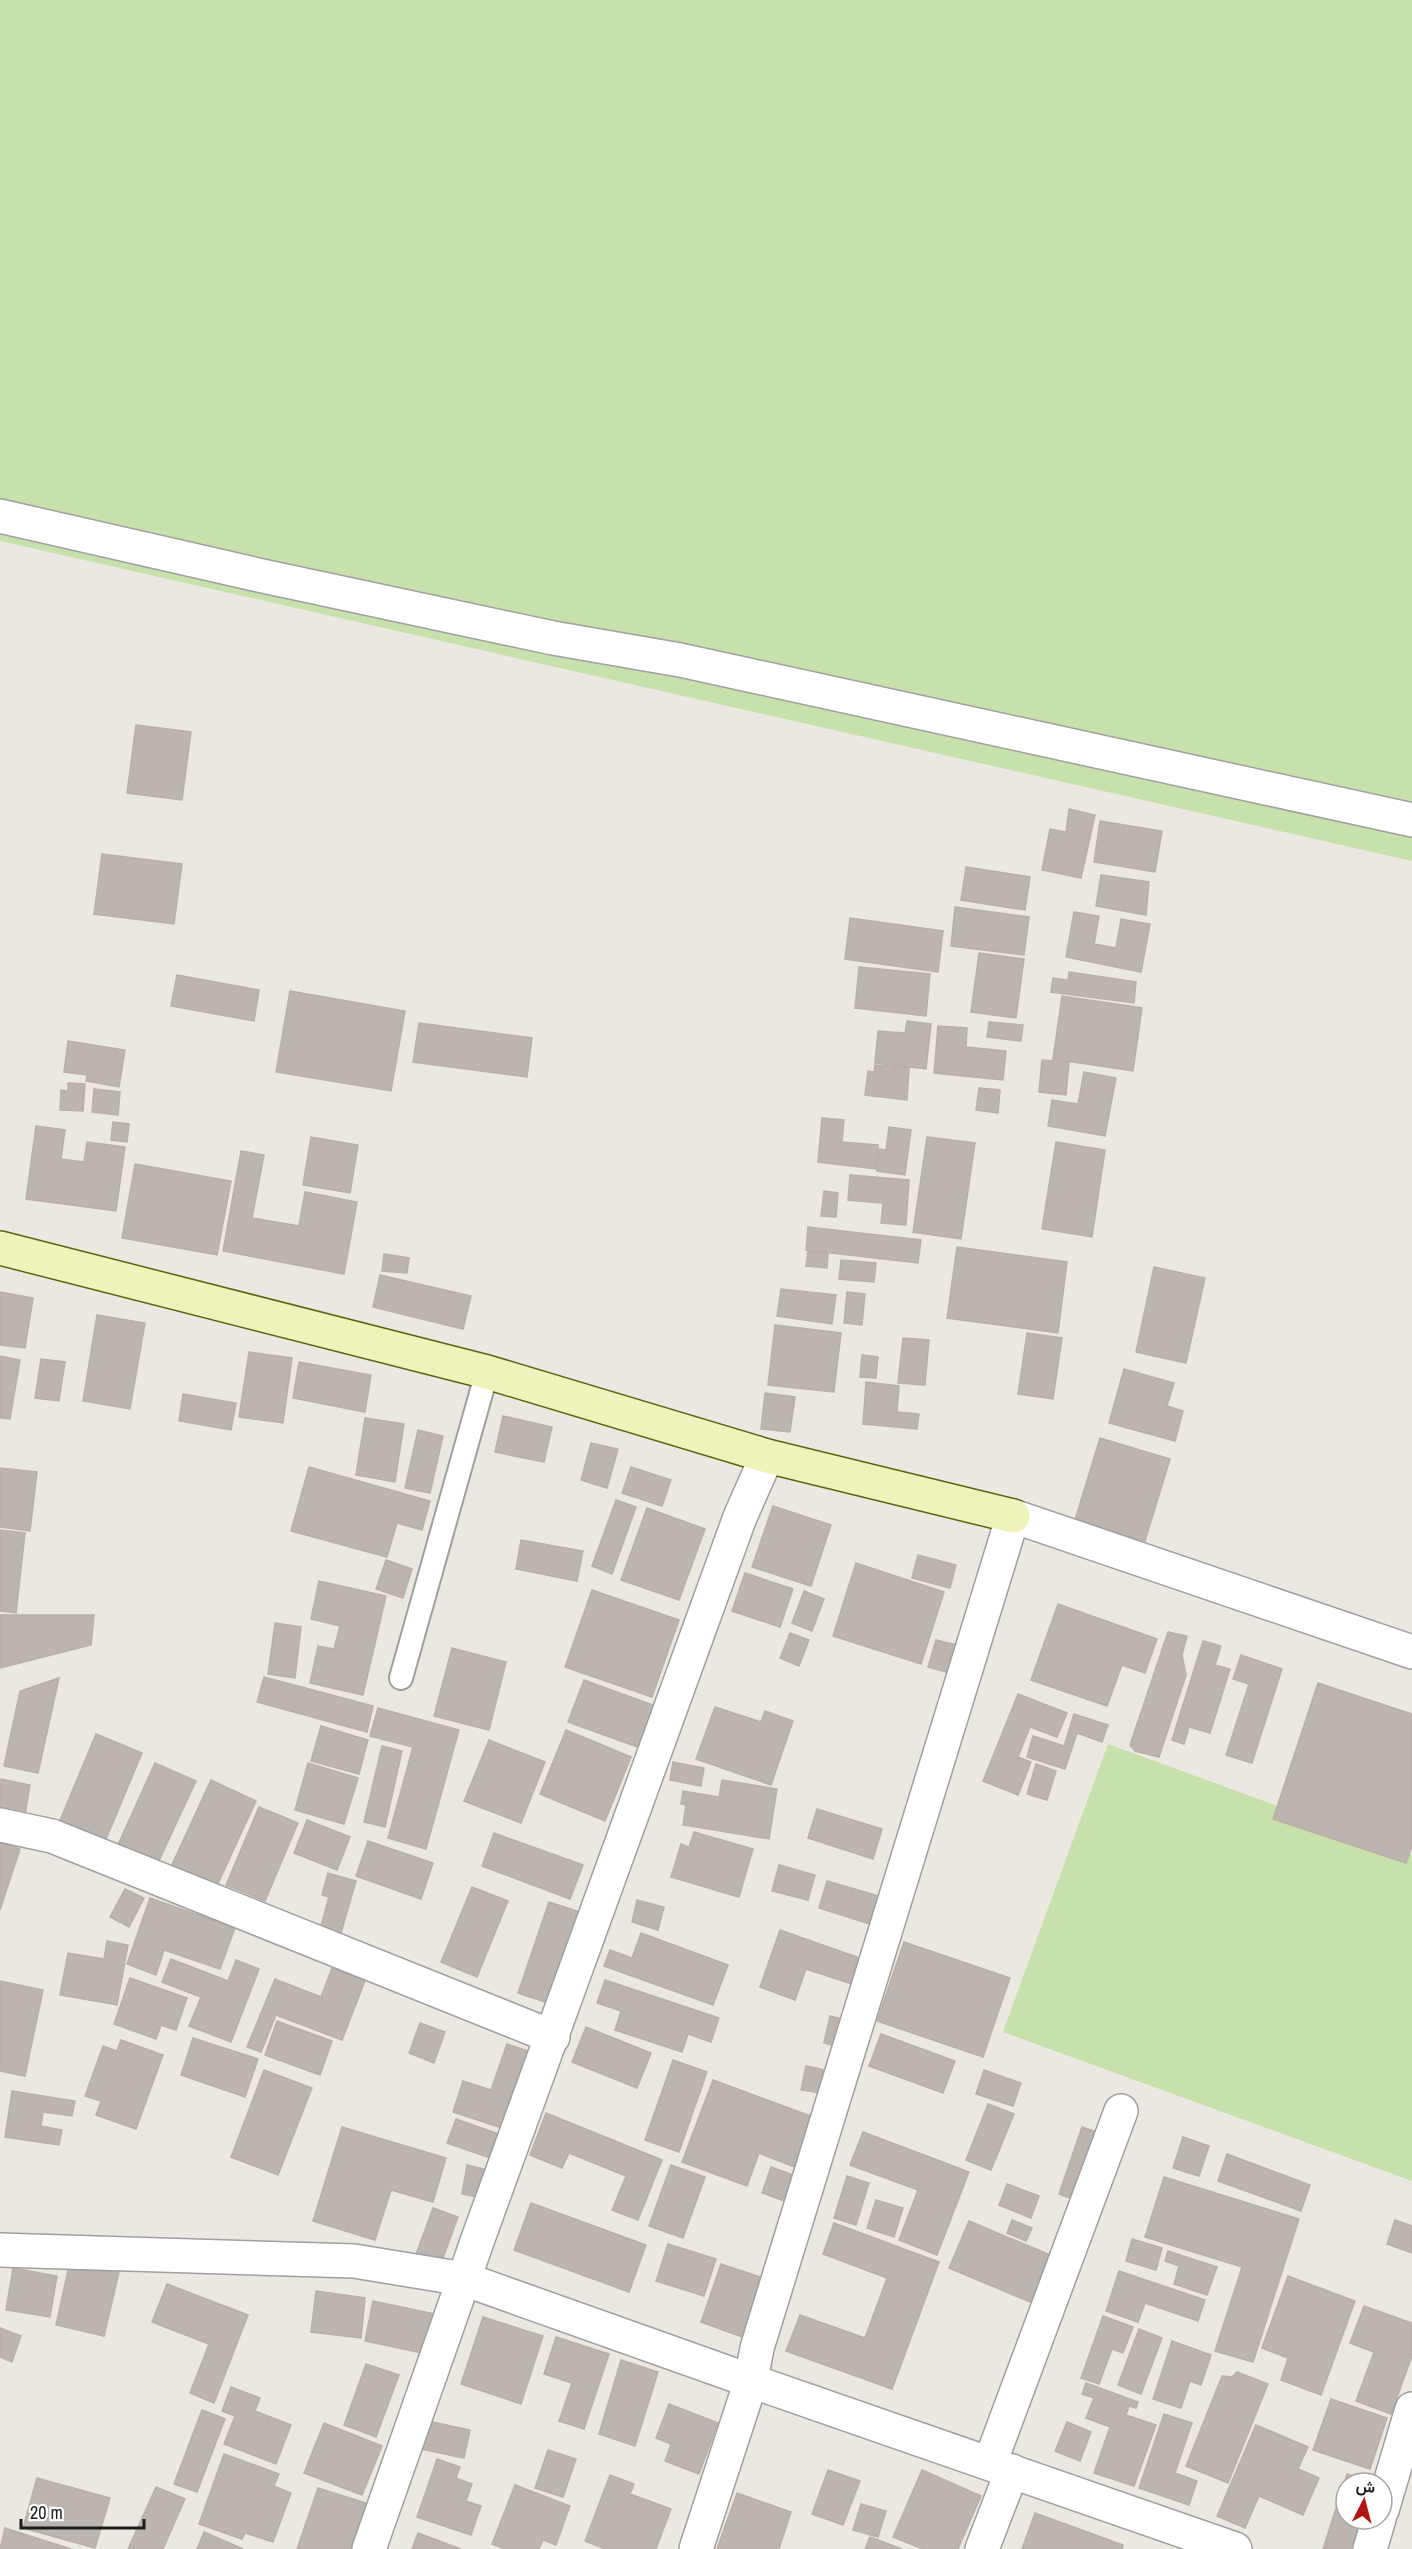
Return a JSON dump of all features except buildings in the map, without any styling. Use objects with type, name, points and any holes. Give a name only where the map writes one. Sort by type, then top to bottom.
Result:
[{"type":"street","points":[[0,516],[258,575],[553,638],[680,660],[1412,820]]},
{"type":"street","points":[[0,1248],[487,1372],[767,1455],[1013,1516],[1412,1652]]},
{"type":"street","points":[[369,2549],[464,2279],[740,1517],[767,1455]]},
{"type":"street","points":[[696,2549],[751,2382],[757,2348],[1013,1516]]},
{"type":"street","points":[[0,1825],[52,1836],[553,2037]]},
{"type":"street","points":[[982,2549],[1001,2467],[1121,2111]]},
{"type":"street","points":[[0,2250],[354,2261],[464,2279],[751,2382],[1236,2549]]},
{"type":"street","points":[[1394,2471],[1412,2409]]},
{"type":"street","points":[[1370,2549],[1375,2531]]},
{"type":"lane","points":[[401,1678],[487,1372]]},
{"type":"green space","points":[[0,0],[1412,0],[1412,861],[0,541]]},
{"type":"green space","points":[[1108,1744],[1412,1855],[1412,2181],[1003,2032]]}]
